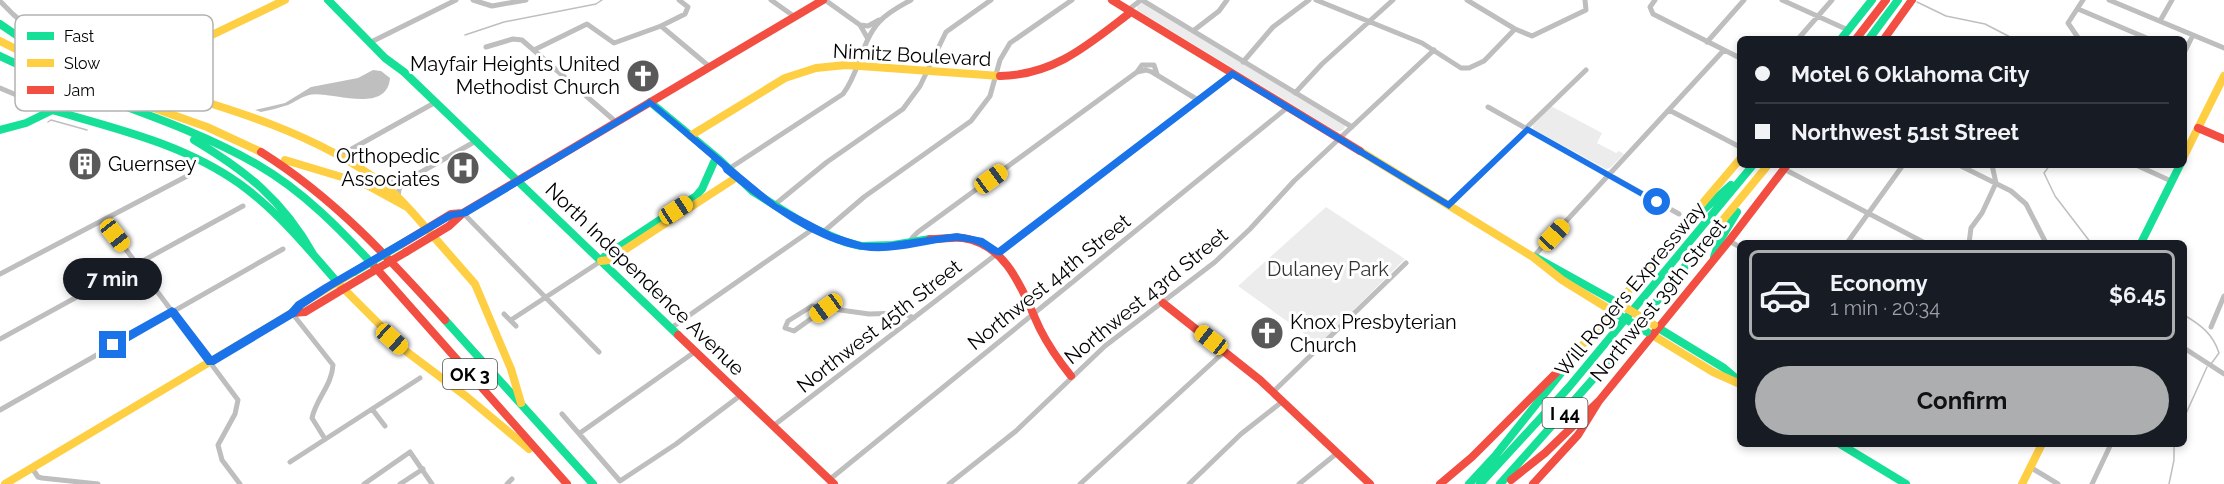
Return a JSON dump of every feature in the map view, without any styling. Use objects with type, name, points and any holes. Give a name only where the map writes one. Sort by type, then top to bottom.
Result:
[{"type":"main road","points":[[213,34],[285,0]]},
{"type":"main road","name":"North Independence Avenue","points":[[328,0],[369,43],[436,102],[832,482]]},
{"type":"main road","points":[[292,313],[305,312],[434,236],[458,220],[463,213],[824,0]]},
{"type":"main road","points":[[1112,0],[1533,257],[1562,280],[1649,334],[1713,372],[1737,382]]},
{"type":"main road","points":[[1843,36],[1872,0]]},
{"type":"main road","points":[[1858,36],[1886,0]]},
{"type":"main road","points":[[1871,36],[1898,0]]},
{"type":"main road","points":[[1886,36],[1912,0]]},
{"type":"main road","name":"Nimitz Boulevard","points":[[690,136],[792,75],[822,67],[858,66],[1024,76],[1048,68],[1129,11]]},
{"type":"main road","name":"OK 3","points":[[0,24],[15,34]]},
{"type":"main road","points":[[0,41],[15,49]]},
{"type":"main road","name":"OK 3","points":[[0,56],[15,63]]},
{"type":"main road","points":[[2187,150],[2224,76]]},
{"type":"main road","points":[[648,103],[690,136],[723,170],[737,177],[773,206],[822,233],[863,247],[965,237],[980,241],[1005,259],[1054,360],[1071,376]]},
{"type":"main road","points":[[648,103],[727,167],[727,170]]},
{"type":"main road","points":[[213,105],[266,122],[308,139],[382,184],[407,207],[475,284],[511,369],[522,406]]},
{"type":"main road","points":[[0,130],[26,123],[50,111]]},
{"type":"main road","points":[[55,111],[168,146],[220,171],[279,218],[336,282],[407,352],[467,397],[550,465]]},
{"type":"main road","name":"OK 3","points":[[129,111],[238,154],[291,186],[321,210],[360,250],[567,484]]},
{"type":"main road","name":"OK 3","points":[[163,111],[200,124],[263,153],[319,189],[356,222],[593,484]]},
{"type":"main road","points":[[168,125],[259,181],[291,216],[313,254]]},
{"type":"main road","points":[[2198,128],[2224,140]]},
{"type":"main road","points":[[263,153],[319,172],[365,184],[407,207]]},
{"type":"main road","points":[[602,261],[605,256],[698,195],[714,162]]},
{"type":"main road","name":"Northwest 39th Street","points":[[1440,484],[1472,457],[1573,358],[1621,305],[1682,226],[1737,162]]},
{"type":"main road","points":[[1679,214],[1682,226],[1750,168]]},
{"type":"main road","name":"Will Rogers Expressway","points":[[1480,484],[1569,387],[1750,168]]},
{"type":"main road","name":"Will Rogers Expressway","points":[[1500,484],[1602,369],[1766,168]]},
{"type":"main road","name":"Northwest 39th Street","points":[[1533,484],[1592,418],[1599,401],[1649,334],[1729,241],[1784,168]]},
{"type":"main road","points":[[2142,240],[2178,168]]},
{"type":"main road","points":[[602,261],[609,260],[737,177]]},
{"type":"main road","points":[[1714,257],[1721,239],[1750,187]]},
{"type":"main road","points":[[5,484],[292,313],[299,305],[336,282],[451,214],[463,213]]},
{"type":"main road","points":[[1533,257],[1544,260],[1656,326],[1724,368],[1737,380]]},
{"type":"main road","points":[[1163,303],[1273,392],[1370,484]]},
{"type":"main road","points":[[1469,484],[1495,456],[1573,358]]},
{"type":"main road","points":[[1506,484],[1545,453],[1599,401]]},
{"type":"main road","points":[[2022,484],[2040,447]]},
{"type":"main road","points":[[1855,448],[1906,484]]},
{"type":"street","points":[[369,43],[456,0]]},
{"type":"street","points":[[473,0],[480,6],[488,6],[526,0]]},
{"type":"street","points":[[534,50],[584,24],[593,26],[614,43],[662,26],[685,14],[688,10],[679,0]]},
{"type":"street","points":[[771,0],[795,17]]},
{"type":"street","points":[[824,0],[860,25],[868,40]]},
{"type":"street","points":[[860,25],[868,26],[911,0]]},
{"type":"street","points":[[773,206],[826,162],[903,109],[918,91],[946,32],[992,0]]},
{"type":"street","points":[[822,233],[864,197],[971,121],[986,102],[1002,55],[1010,43],[1072,0]]},
{"type":"street","points":[[1129,11],[1142,0],[1352,127]]},
{"type":"street","points":[[1193,31],[1219,11],[1227,0]]},
{"type":"street","points":[[1243,62],[1266,31],[1283,16],[1309,0]]},
{"type":"street","points":[[1316,0],[1371,20],[1434,51],[1461,68],[1468,69],[1480,63],[1515,29]]},
{"type":"street","points":[[1296,93],[1322,64],[1393,0]]},
{"type":"street","points":[[1467,0],[1515,29],[1532,36],[1586,10],[1585,0]]},
{"type":"street","points":[[1707,42],[1744,0]]},
{"type":"street","points":[[1782,0],[1848,30]]},
{"type":"street","points":[[1801,36],[1832,0]]},
{"type":"street","points":[[2077,36],[2067,23],[2083,0]]},
{"type":"street","points":[[2109,0],[2224,48]]},
{"type":"street","points":[[2160,21],[2172,0]]},
{"type":"street","points":[[0,1],[15,16]]},
{"type":"street","points":[[1654,1],[1650,7],[1653,14],[1737,56]]},
{"type":"street","points":[[2078,9],[2142,36]]},
{"type":"street","points":[[727,170],[838,98],[849,87],[868,40],[878,23],[886,16]]},
{"type":"street","points":[[662,26],[710,67]]},
{"type":"street","points":[[2187,46],[2193,35]]},
{"type":"street","points":[[486,46],[518,39],[534,50],[616,122]]},
{"type":"street","points":[[1533,257],[1724,50]]},
{"type":"street","name":"Northwest 43rd Street","points":[[949,484],[1016,431],[1071,376],[1114,339],[1227,251],[1294,181],[1434,51]]},
{"type":"street","points":[[911,243],[912,238],[918,232],[1137,72],[1144,64],[1152,64],[1157,74]]},
{"type":"street","points":[[1137,72],[1148,70],[1157,74],[1198,100]]},
{"type":"street","points":[[1449,206],[1586,70]]},
{"type":"street","name":"Northwest 45th Street","points":[[773,426],[1232,73]]},
{"type":"street","points":[[0,88],[15,94]]},
{"type":"street","points":[[339,156],[436,102]]},
{"type":"street","name":"Northwest 44th Street","points":[[832,482],[1032,315],[1288,107]]},
{"type":"street","points":[[1488,107],[1679,214]]},
{"type":"street","points":[[1669,110],[1737,145]]},
{"type":"street","points":[[382,184],[406,180],[476,141]]},
{"type":"street","points":[[1787,168],[1919,240]]},
{"type":"street","points":[[1849,240],[1901,168]]},
{"type":"street","points":[[1965,168],[2011,190],[2026,204],[2044,240]]},
{"type":"street","points":[[1969,240],[1971,228],[1982,213],[1996,183],[1993,168]]},
{"type":"street","points":[[2143,168],[2171,181]]},
{"type":"street","points":[[0,274],[191,174]]},
{"type":"street","points":[[398,200],[399,189],[406,180]]},
{"type":"street","points":[[0,339],[243,207]]},
{"type":"street","points":[[463,213],[599,352]]},
{"type":"street","points":[[104,220],[238,400],[239,407],[236,414],[220,437],[218,453],[240,484]]},
{"type":"street","points":[[671,328],[813,229]]},
{"type":"street","points":[[1729,241],[1737,246]]},
{"type":"street","points":[[0,410],[283,249]]},
{"type":"street","points":[[511,320],[602,261]]},
{"type":"street","points":[[1273,392],[1406,263]]},
{"type":"street","points":[[2211,327],[2224,296]]},
{"type":"street","points":[[826,308],[794,331],[785,328],[788,321],[808,307],[826,308],[869,314],[903,313],[914,318]]},
{"type":"street","points":[[292,313],[333,365],[331,382],[317,400],[312,418],[325,439]]},
{"type":"street","points":[[504,314],[516,326]]},
{"type":"street","points":[[2187,350],[2224,374]]},
{"type":"street","points":[[580,433],[696,351]]},
{"type":"street","points":[[1080,484],[1225,351]]},
{"type":"street","points":[[290,462],[420,378]]},
{"type":"street","points":[[562,414],[620,481],[676,444],[741,395]]},
{"type":"street","points":[[1190,484],[1241,434],[1283,401]]},
{"type":"street","points":[[372,409],[385,426]]},
{"type":"street","points":[[2092,484],[2110,447]]},
{"type":"street","points":[[364,484],[410,452],[432,484]]},
{"type":"street","points":[[1299,484],[1336,454]]},
{"type":"street","points":[[2030,467],[2058,484]]},
{"type":"street","points":[[32,468],[38,477],[42,478],[98,484]]},
{"type":"street","points":[[400,484],[423,469]]},
{"type":"green space","points":[[1143,3],[1344,125],[1345,128],[1336,131],[1137,10],[1137,5]]},
{"type":"green space","points":[[1551,106],[1602,133],[1597,143],[1616,153],[1619,151],[1624,154],[1606,169],[1533,129],[1533,125]]},
{"type":"green space","name":"Dulaney Park","points":[[1326,207],[1405,259],[1319,344],[1238,286]]},
{"type":"shaded area","points":[[373,70],[381,71],[390,78],[386,89],[379,96],[356,99],[309,95],[281,107],[261,112],[255,110],[285,103],[311,87],[358,78]]},
{"type":"waterway","points":[[465,35],[504,22],[596,4],[602,0]]},
{"type":"waterway","points":[[1917,2],[1946,16],[1985,24],[2008,36]]},
{"type":"waterway","points":[[48,122],[51,120],[87,130]]},
{"type":"waterway","points":[[2048,168],[2044,173],[2055,196],[2089,240]]},
{"type":"waterway","points":[[2187,317],[2201,326],[2213,340],[2219,353],[2211,364]]},
{"type":"waterway","points":[[2187,411],[2207,367]]},
{"type":"waterway","points":[[2169,484],[2174,447]]},
{"type":"traffic: fast","points":[[328,0],[385,58],[404,72],[678,335]]},
{"type":"traffic: fast","points":[[1843,36],[1872,0]]},
{"type":"traffic: fast","points":[[1871,36],[1898,0]]},
{"type":"traffic: fast","points":[[0,24],[15,34]]},
{"type":"traffic: fast","points":[[0,56],[15,63]]},
{"type":"traffic: fast","points":[[650,102],[720,160],[752,191],[808,226],[845,242],[861,246],[893,245],[930,239]]},
{"type":"traffic: fast","points":[[0,130],[26,123],[51,111]]},
{"type":"traffic: fast","points":[[55,111],[149,139],[219,170],[267,206],[337,282]]},
{"type":"traffic: fast","points":[[134,111],[210,141],[259,166],[312,204],[375,267]]},
{"type":"traffic: fast","points":[[194,140],[248,175],[277,201],[302,234],[313,254]]},
{"type":"traffic: fast","points":[[601,261],[605,256],[696,196],[702,189],[714,162]]},
{"type":"traffic: fast","points":[[1480,484],[1569,387],[1751,168]]},
{"type":"traffic: fast","points":[[2142,240],[2178,168]]},
{"type":"traffic: fast","points":[[1681,230],[1731,185]]},
{"type":"traffic: fast","points":[[1714,257],[1719,242],[1737,212]]},
{"type":"traffic: fast","points":[[1500,484],[1602,369],[1708,238]]},
{"type":"traffic: fast","points":[[354,272],[400,245]]},
{"type":"traffic: fast","points":[[1535,257],[1623,306]]},
{"type":"traffic: fast","points":[[1617,314],[1647,332]]},
{"type":"traffic: fast","points":[[445,320],[593,484]]},
{"type":"traffic: fast","points":[[1655,326],[1724,368],[1737,379]]},
{"type":"traffic: fast","points":[[1469,484],[1495,456],[1573,358]]},
{"type":"traffic: fast","points":[[1845,447],[1906,484]]},
{"type":"traffic: slow","points":[[213,34],[285,0]]},
{"type":"traffic: slow","points":[[0,41],[15,48]]},
{"type":"traffic: slow","points":[[690,136],[785,78],[816,68],[846,65],[1000,76]]},
{"type":"traffic: slow","points":[[2187,150],[2224,76]]},
{"type":"traffic: slow","points":[[213,105],[290,132],[353,164],[382,183],[427,229]]},
{"type":"traffic: slow","points":[[162,111],[207,127],[261,152]]},
{"type":"traffic: slow","points":[[1360,151],[1533,257],[1562,280],[1617,314]]},
{"type":"traffic: slow","points":[[285,160],[365,184],[407,207]]},
{"type":"traffic: slow","points":[[1569,361],[1737,162]]},
{"type":"traffic: slow","points":[[1708,238],[1766,168]]},
{"type":"traffic: slow","points":[[601,261],[609,260],[737,177]]},
{"type":"traffic: slow","points":[[427,229],[475,284],[511,369],[521,403]]},
{"type":"traffic: slow","points":[[5,484],[292,313],[299,305],[354,272]]},
{"type":"traffic: slow","points":[[337,282],[407,352],[467,397],[529,449]]},
{"type":"traffic: slow","points":[[1623,306],[1654,325]]},
{"type":"traffic: slow","points":[[1649,333],[1713,372],[1737,383]]},
{"type":"traffic: slow","points":[[2022,484],[2040,447]]},
{"type":"traffic: jam","points":[[406,252],[449,226],[463,213],[823,0]]},
{"type":"traffic: jam","points":[[1112,0],[1360,151]]},
{"type":"traffic: jam","points":[[1858,36],[1886,0]]},
{"type":"traffic: jam","points":[[1886,36],[1912,0]]},
{"type":"traffic: jam","points":[[1000,76],[1019,76],[1054,65],[1086,46],[1131,12]]},
{"type":"traffic: jam","points":[[2198,128],[2224,139]]},
{"type":"traffic: jam","points":[[261,152],[314,188],[360,228],[445,320]]},
{"type":"traffic: jam","points":[[1533,484],[1578,435],[1599,401],[1729,241],[1785,168]]},
{"type":"traffic: jam","points":[[400,245],[451,214],[463,213]]},
{"type":"traffic: jam","points":[[930,239],[963,238],[987,247],[1005,262],[1018,282],[1054,354],[1071,376]]},
{"type":"traffic: jam","points":[[360,279],[406,252]]},
{"type":"traffic: jam","points":[[375,267],[567,484]]},
{"type":"traffic: jam","points":[[292,313],[305,312],[360,279]]},
{"type":"traffic: jam","points":[[1163,303],[1260,380],[1370,484]]},
{"type":"traffic: jam","points":[[678,335],[834,484]]},
{"type":"traffic: jam","points":[[1440,484],[1472,457],[1556,373]]},
{"type":"traffic: jam","points":[[1511,480],[1545,453],[1599,401]]},
{"type":"place","name":"Mayfair Heights United Methodist Church","points":[[643,76]]},
{"type":"place","name":"Guernsey","points":[[85,164]]},
{"type":"place","name":"Orthopedic Associates","points":[[463,168]]},
{"type":"place","name":"Knox Presbyterian Church","points":[[1267,333]]},
{"type":"route","points":[[113,345],[172,312],[211,362],[292,313],[299,305],[451,214],[463,213],[650,102],[727,167],[727,170],[773,206],[829,236],[863,247],[885,247],[941,238],[965,237],[980,241],[998,253],[1232,73],[1449,206],[1527,129],[1657,202]]}]
